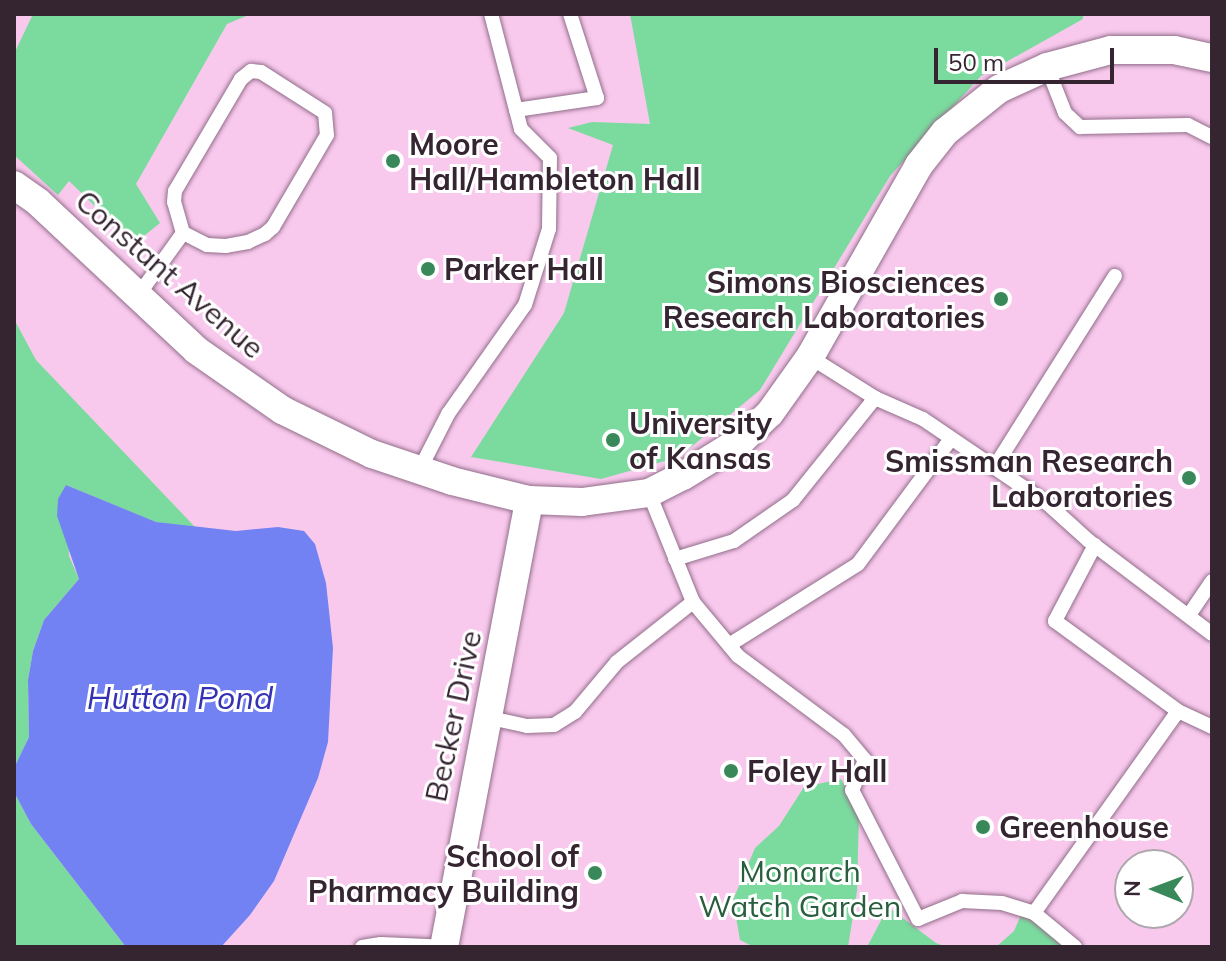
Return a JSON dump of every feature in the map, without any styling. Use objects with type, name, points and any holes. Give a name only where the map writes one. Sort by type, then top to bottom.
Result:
[{"type":"street","name":"Constant Avenue","points":[[14,185],[38,202],[196,350],[282,410],[334,438],[419,471],[529,500],[582,502],[649,493],[714,459],[743,439],[788,391],[810,357],[919,165],[970,110],[999,89],[1085,54],[1143,48],[1212,58]]},
{"type":"street","name":"Becker Drive","points":[[446,947],[486,717],[506,634],[529,500]]},
{"type":"lane","points":[[419,471],[448,414],[525,305],[549,229],[550,158],[521,129],[491,14]]},
{"type":"lane","points":[[516,110],[597,98],[570,14]]},
{"type":"lane","points":[[1047,67],[1065,113],[1080,127],[1188,125],[1212,137]]},
{"type":"lane","points":[[251,71],[261,72],[325,113],[327,135],[273,227],[265,234],[248,242],[226,246],[207,245],[183,233],[174,202],[175,191],[241,79],[251,71]]},
{"type":"lane","points":[[137,297],[183,233]]},
{"type":"lane","points":[[994,468],[1115,276]]},
{"type":"lane","points":[[810,357],[875,398],[923,419],[1048,504],[1095,545],[1212,634]]},
{"type":"lane","points":[[675,559],[734,541],[793,500],[875,398]]},
{"type":"lane","points":[[729,645],[858,564],[951,439]]},
{"type":"lane","points":[[649,493],[693,602],[738,656],[844,735],[865,760],[852,790],[918,919],[962,901],[1002,903],[1034,913],[1075,947]]},
{"type":"lane","points":[[1095,545],[1055,621],[1178,711],[1212,727]]},
{"type":"lane","points":[[1189,615],[1212,581]]},
{"type":"lane","points":[[486,717],[527,726],[554,725],[575,712],[617,662],[693,602]]},
{"type":"lane","points":[[1034,913],[1178,711]]},
{"type":"lane","points":[[362,947],[381,944],[446,947]]},
{"type":"shaded area","name":"University of Kansas","points":[[14,14],[1212,14],[1212,947],[14,947]]},
{"type":"green space","points":[[33,14],[251,14],[227,24],[136,184],[160,223],[134,244],[69,181],[58,195],[14,155],[14,54]]},
{"type":"green space","points":[[630,14],[1083,14],[1083,19],[981,76],[890,176],[760,390],[679,457],[601,479],[471,457],[564,313],[613,145],[568,128],[592,122],[650,124]]},
{"type":"green space","points":[[14,319],[36,360],[196,528],[155,522],[66,485],[69,556],[79,579],[44,620],[33,651],[28,680],[29,737],[14,768]]},
{"type":"green space","name":"Monarch Watch Garden","points":[[841,779],[859,813],[857,891],[848,947],[754,947],[740,940],[733,900],[755,848],[779,826],[804,787]]},
{"type":"green space","points":[[14,792],[31,824],[126,947],[14,947]]},
{"type":"green space","points":[[888,907],[936,943],[947,947],[867,947]]},
{"type":"green space","points":[[1021,915],[1076,946],[996,947],[1014,931]]},
{"type":"water","name":"Hutton Pond","points":[[66,485],[156,522],[236,531],[278,527],[304,531],[315,544],[326,583],[333,648],[328,742],[318,778],[274,881],[250,915],[221,947],[126,947],[31,824],[14,792],[14,768],[29,737],[28,680],[33,651],[44,620],[79,579],[57,516],[58,499]]},
{"type":"place","name":"Moore Hall/Hambleton Hall","points":[[393,161]]},
{"type":"place","name":"Parker Hall","points":[[428,269]]},
{"type":"place","name":"Simons Biosciences Research Laboratories","points":[[1001,299]]},
{"type":"place","name":"University of Kansas","points":[[613,440]]},
{"type":"place","name":"Smissman Research Laboratories","points":[[1189,478]]},
{"type":"place","name":"Foley Hall","points":[[731,771]]},
{"type":"place","name":"Greenhouse","points":[[983,827]]},
{"type":"place","name":"School of Pharmacy Building","points":[[595,873]]}]
